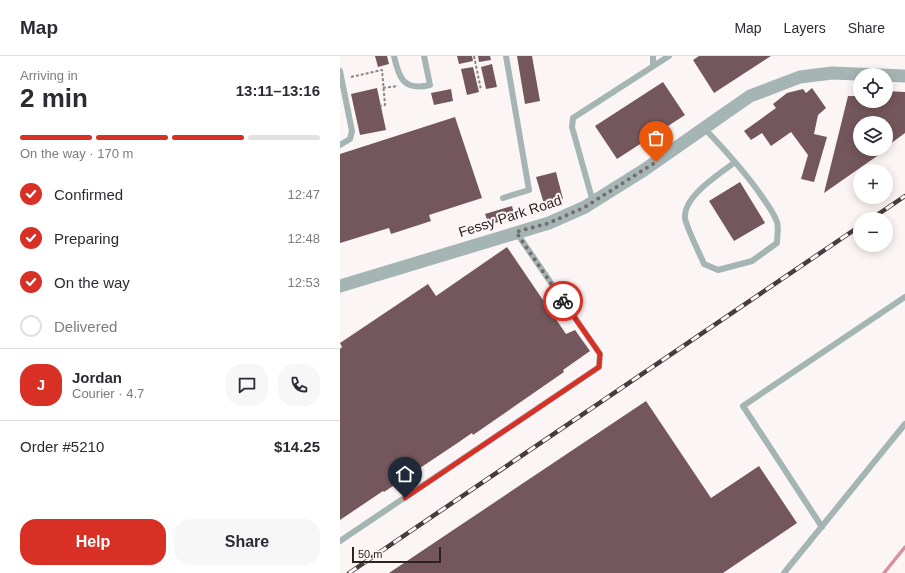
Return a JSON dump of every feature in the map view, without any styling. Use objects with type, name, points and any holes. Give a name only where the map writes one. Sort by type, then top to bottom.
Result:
[{"type":"street","name":"Fessy Park Road","points":[[340,286],[549,223],[593,202],[644,170],[750,96],[800,77],[832,73],[905,76]]},
{"type":"lane","points":[[394,56],[398,73],[404,82],[413,86],[430,85],[424,56]]},
{"type":"lane","points":[[503,198],[529,190],[506,56]]},
{"type":"lane","points":[[652,56],[654,66]]},
{"type":"lane","points":[[593,202],[572,127],[573,118],[669,56]]},
{"type":"lane","points":[[340,71],[352,132],[350,139],[340,145]]},
{"type":"lane","points":[[704,128],[735,162],[757,189],[772,212],[777,223],[777,243],[752,261],[718,270],[704,264],[685,219],[686,210],[694,196],[710,181],[735,162]]},
{"type":"lane","points":[[340,541],[599,367],[600,354],[516,232]]},
{"type":"lane","points":[[822,527],[743,406],[905,298]]},
{"type":"lane","points":[[784,573],[905,424]]},
{"type":"path","points":[[474,56],[481,90]]},
{"type":"path","points":[[342,79],[382,70],[385,105],[380,106]]},
{"type":"path","points":[[383,88],[397,86],[404,82]]},
{"type":"building","points":[[375,56],[387,56],[389,64],[378,67]]},
{"type":"building","points":[[457,56],[472,56],[473,61],[459,64]]},
{"type":"building","points":[[478,56],[490,56],[491,60],[479,62]]},
{"type":"building","points":[[517,56],[532,56],[540,101],[525,104]]},
{"type":"building","points":[[699,56],[771,56],[714,93],[693,60]]},
{"type":"building","points":[[492,64],[497,87],[486,89],[481,67]]},
{"type":"building","points":[[473,67],[479,92],[467,95],[461,69]]},
{"type":"building","points":[[663,82],[685,115],[617,159],[595,126]]},
{"type":"building","points":[[377,88],[386,130],[360,135],[351,94]]},
{"type":"building","points":[[812,88],[826,108],[818,115],[814,134],[827,137],[814,182],[801,179],[808,155],[791,132],[771,146],[762,133],[751,140],[744,131],[776,108],[773,104],[787,93],[803,89],[806,93]]},
{"type":"building","points":[[451,89],[453,101],[434,105],[431,93]]},
{"type":"building","points":[[893,91],[905,92],[905,133],[893,142],[893,116],[853,116],[853,156],[877,156],[866,164],[853,164],[853,173],[824,193],[848,96],[853,96],[853,108],[893,108]]},
{"type":"building","points":[[455,117],[482,198],[429,215],[431,221],[391,234],[389,228],[340,243],[340,154]]},
{"type":"building","points":[[556,172],[563,199],[544,204],[536,177]]},
{"type":"building","points":[[740,182],[765,223],[734,241],[709,201]]},
{"type":"building","points":[[512,206],[515,217],[489,225],[485,214]]},
{"type":"building","points":[[507,247],[566,334],[575,330],[590,351],[563,370],[564,372],[473,435],[472,433],[340,520],[340,349],[342,347],[340,343],[428,284],[436,296]]},
{"type":"building","points":[[646,401],[711,498],[759,466],[797,523],[723,573],[389,573]]},
{"type":"waterway","points":[[884,573],[905,547]]},
{"type":"railway","points":[[881,212],[905,196]]},
{"type":"railway","points":[[349,573],[853,231]]},
{"type":"way so far","points":[[563,301],[516,232],[549,223],[585,207],[656,162]]},
{"type":"route","points":[[405,498],[599,367],[600,354],[563,301]]}]
